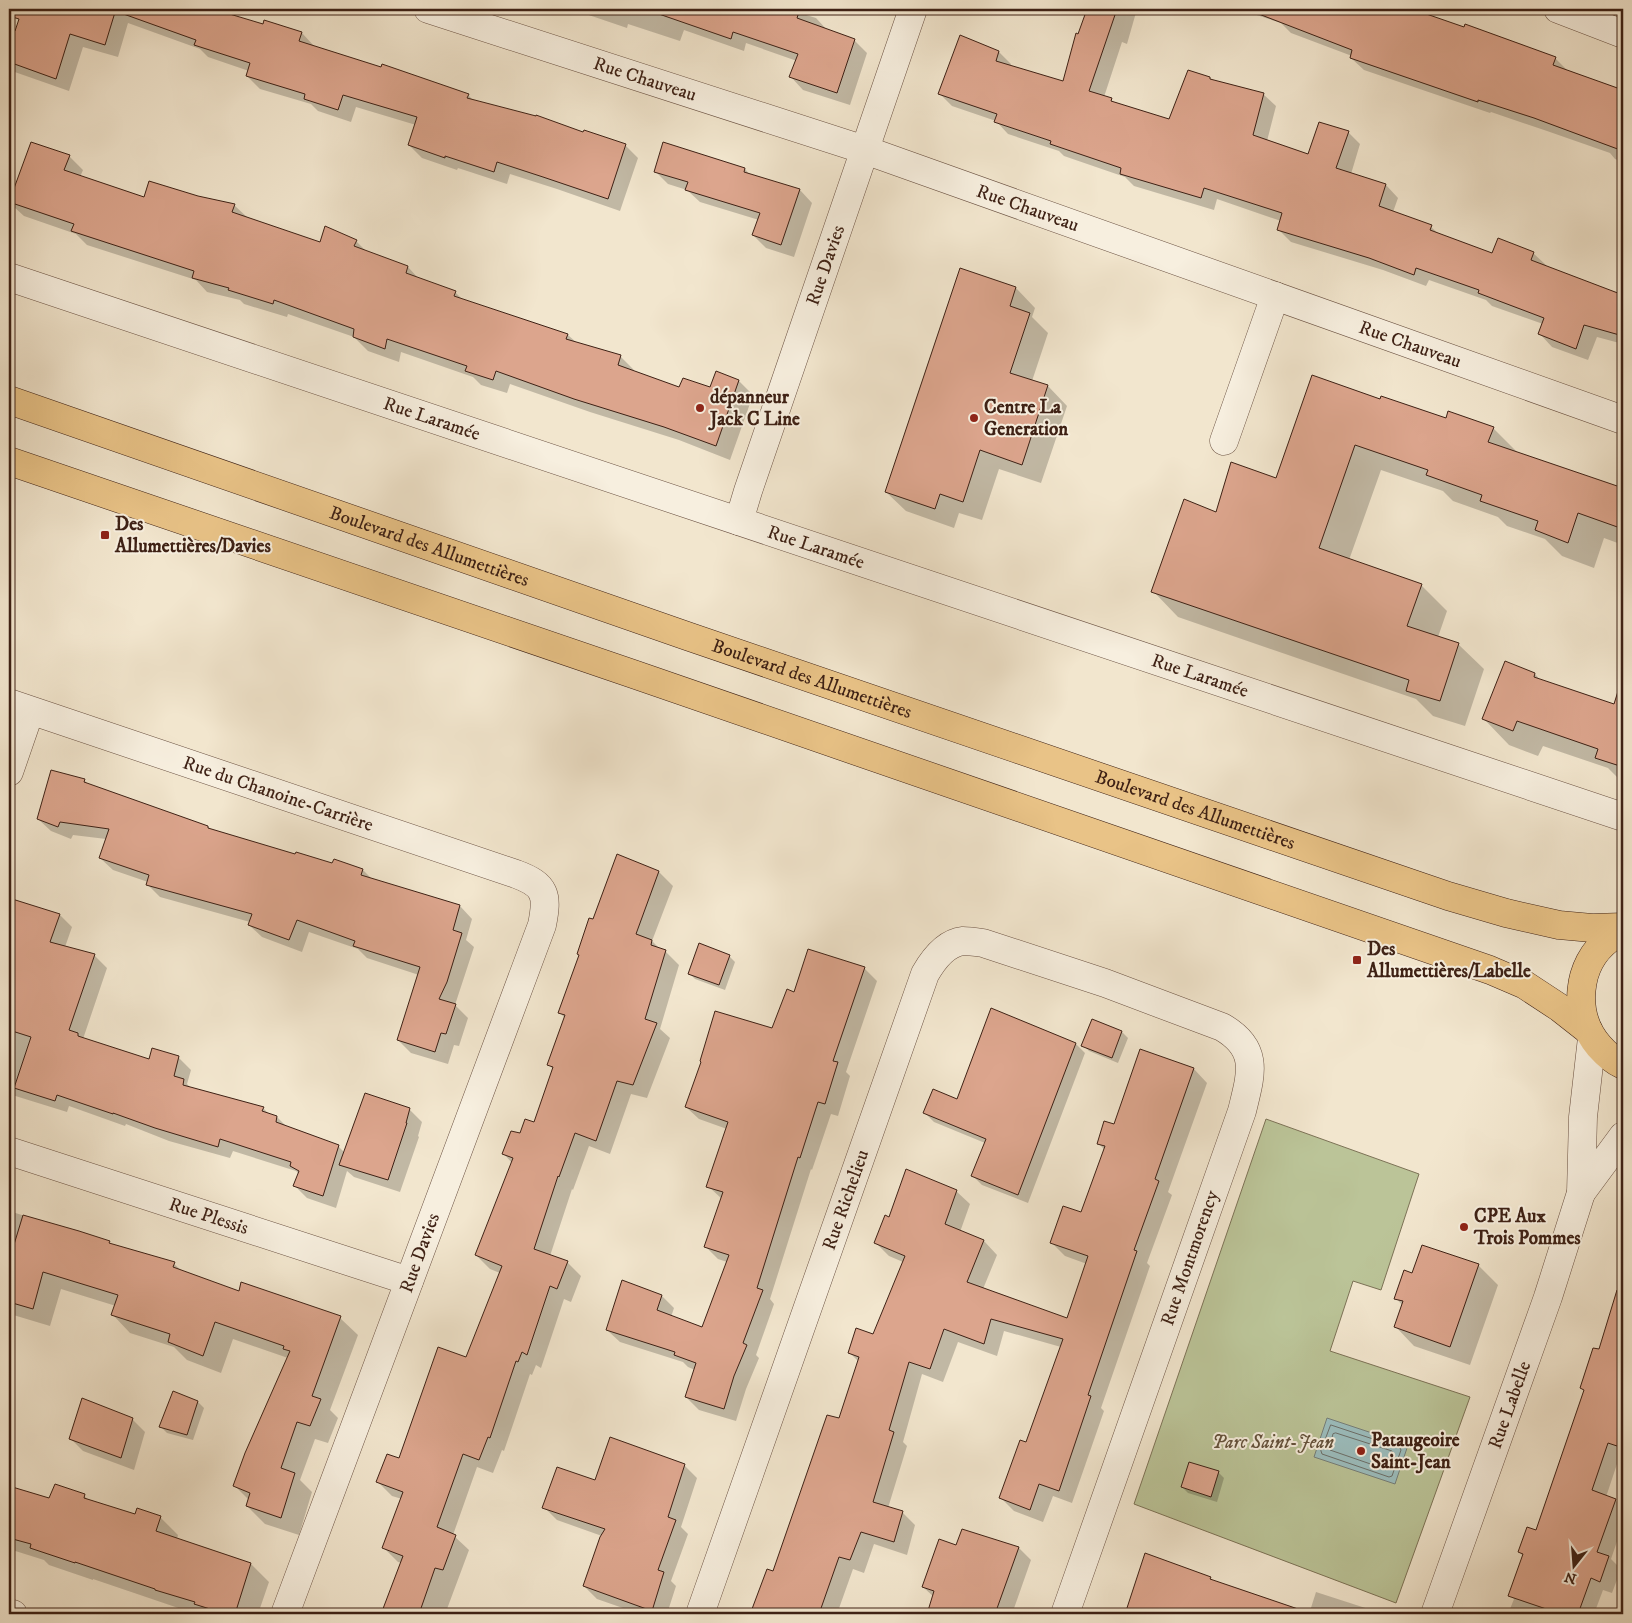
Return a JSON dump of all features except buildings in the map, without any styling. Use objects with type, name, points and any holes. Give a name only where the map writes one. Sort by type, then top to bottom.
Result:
[{"type":"main road","name":"Boulevard des Allumettières","points":[[9,400],[687,636],[1449,896],[1506,913],[1559,925],[1592,928],[1623,927]]},
{"type":"main road","points":[[9,461],[1490,970],[1525,985],[1560,1008],[1590,1034],[1606,1054],[1623,1065]]},
{"type":"main road","points":[[1590,1034],[1581,1006],[1582,980],[1592,957],[1609,939],[1623,932]]},
{"type":"street","name":"Rue Chauveau","points":[[428,9],[865,150],[1623,420]]},
{"type":"street","name":"Rue Davies","points":[[739,521],[912,9]]},
{"type":"street","points":[[1558,9],[1623,34]]},
{"type":"street","name":"Rue Laramée","points":[[9,277],[1623,817]]},
{"type":"street","points":[[1224,441],[1276,296]]},
{"type":"street","points":[[9,772],[20,707]]},
{"type":"street","name":"Rue du Chanoine-Carrière","points":[[20,707],[516,874],[532,880],[543,891]]},
{"type":"street","name":"Rue Davies","points":[[285,1614],[542,925],[545,911],[543,891]]},
{"type":"street","name":"Rue Richelieu","points":[[700,1614],[925,974],[933,960],[952,945],[962,941],[983,943],[1105,983]]},
{"type":"street","name":"Rue Montmorency","points":[[1065,1614],[1242,1111],[1250,1073],[1250,1057],[1235,1034],[1222,1026],[1105,983]]},
{"type":"street","name":"Rue Labelle","points":[[1436,1614],[1548,1297],[1582,1193],[1583,1117],[1590,1034]]},
{"type":"street","name":"Rue Labelle","points":[[1582,1193],[1623,1136]]},
{"type":"street","name":"Rue Plessis","points":[[9,1150],[409,1281]]},
{"type":"green space","name":"Parc Saint-Jean","points":[[1266,1119],[1419,1174],[1381,1290],[1353,1281],[1330,1351],[1470,1397],[1396,1603],[1134,1504]]},
{"type":"water","name":"Pataugeoire Saint-Jean","points":[[1327,1418],[1408,1445],[1395,1484],[1314,1457]]},
{"type":"place","name":"dépanneur Jack C Line","points":[[700,408]]},
{"type":"place","name":"Centre La Generation","points":[[974,418]]},
{"type":"place","name":"Des Allumettières/Davies","points":[[105,535]]},
{"type":"place","name":"Des Allumettières/Labelle","points":[[1357,960]]},
{"type":"place","name":"CPE Aux Trois Pommes","points":[[1464,1227]]},
{"type":"place","name":"Pataugeoire Saint-Jean","points":[[1361,1451]]}]
